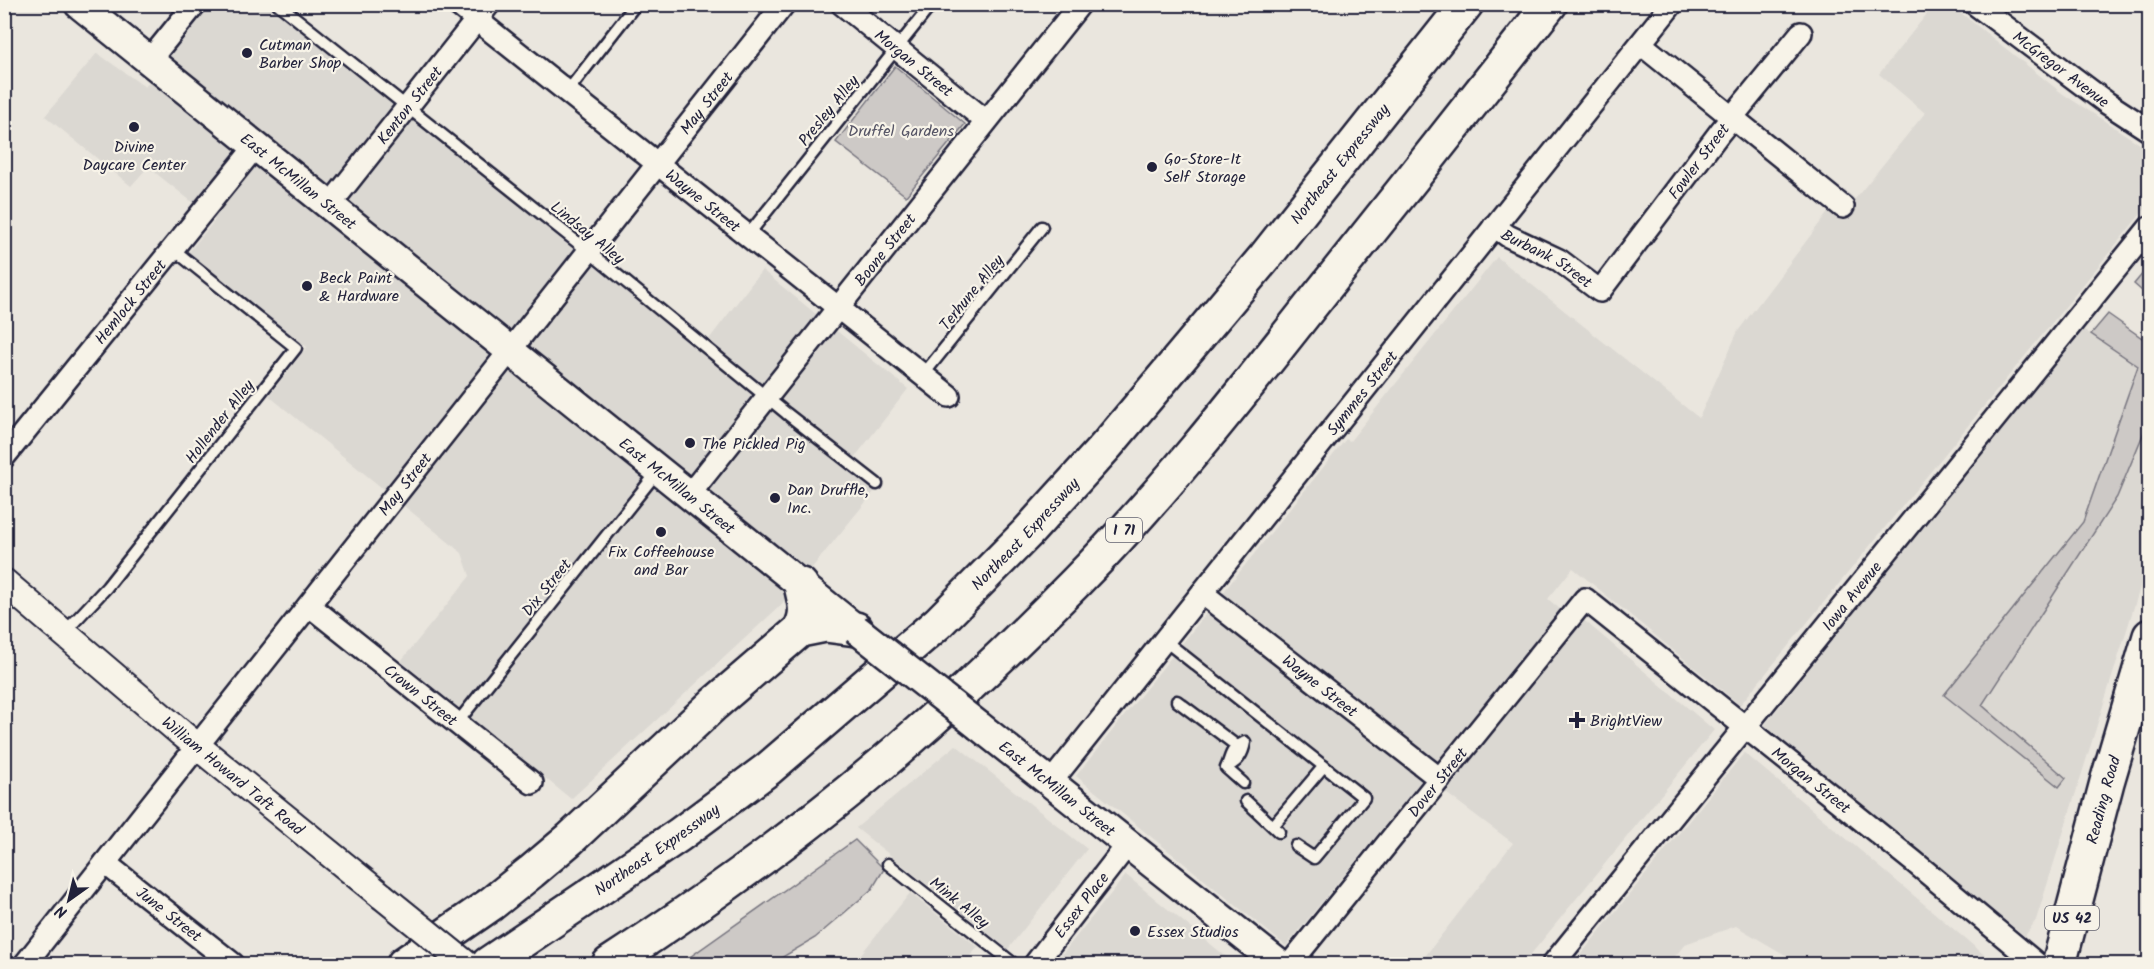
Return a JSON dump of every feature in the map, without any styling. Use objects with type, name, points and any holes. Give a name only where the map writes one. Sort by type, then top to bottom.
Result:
[{"type":"main road","name":"East McMillan Street","points":[[79,4],[658,471],[1279,964]]},
{"type":"main road","name":"Northeast Expressway","points":[[488,964],[670,841],[768,770],[938,623],[1028,532],[1107,445],[1265,257],[1466,4]]},
{"type":"main road","name":"I 71","points":[[609,964],[736,877],[854,786],[963,691],[1077,581],[1151,501],[1250,383],[1550,4]]},
{"type":"main road","points":[[404,964],[491,904],[531,872],[570,839],[722,697],[800,630],[806,618],[801,585]]},
{"type":"main road","points":[[800,630],[825,625],[856,629]]},
{"type":"main road","name":"Reading Road","points":[[2059,964],[2150,636]]},
{"type":"street","points":[[149,61],[195,4]]},
{"type":"street","name":"Wayne Street","points":[[458,4],[483,12],[567,92],[949,396]]},
{"type":"street","name":"May Street","points":[[25,964],[784,4]]},
{"type":"street","name":"Morgan Street","points":[[842,4],[986,121]]},
{"type":"street","name":"Boone Street","points":[[689,495],[1080,4]]},
{"type":"street","name":"Symmes Street","points":[[1051,782],[1672,4]]},
{"type":"street","name":"McGregor Avenue","points":[[1975,4],[2107,103],[2150,131]]},
{"type":"street","name":"Kenton Street","points":[[329,206],[483,12]]},
{"type":"street","name":"Fowler Street","points":[[1600,291],[1733,117],[1801,33]]},
{"type":"street","points":[[1641,44],[1843,207]]},
{"type":"street","name":"Hemlock Street","points":[[4,456],[255,147]]},
{"type":"street","name":"Burbank Street","points":[[1494,226],[1508,236],[1559,260],[1600,291]]},
{"type":"street","name":"Iowa Avenue","points":[[1553,964],[2150,227]]},
{"type":"street","name":"William Howard Taft Road","points":[[4,582],[197,746],[466,964]]},
{"type":"street","name":"Wayne Street","points":[[1202,593],[1440,779]]},
{"type":"street","name":"Morgan Street","points":[[1584,599],[1913,861],[2037,964]]},
{"type":"street","name":"Dover Street","points":[[1290,964],[1584,599]]},
{"type":"street","name":"Crown Street","points":[[309,606],[532,783]]},
{"type":"street","name":"Essex Place","points":[[1035,964],[1128,844]]},
{"type":"street","name":"June Street","points":[[105,863],[233,964]]},
{"type":"lane","name":"Lindsay Alley","points":[[278,4],[877,484]]},
{"type":"lane","points":[[567,92],[636,4]]},
{"type":"lane","name":"Presley Alley","points":[[748,235],[932,4]]},
{"type":"lane","name":"Terhune Alley","points":[[923,375],[1042,227]]},
{"type":"lane","name":"Hollender Alley","points":[[64,633],[107,586],[296,348],[173,249]]},
{"type":"lane","name":"Dix Street","points":[[457,723],[658,471]]},
{"type":"lane","points":[[1164,640],[1364,798],[1314,858],[1296,846]]},
{"type":"lane","points":[[1177,701],[1237,746],[1245,742],[1244,752],[1235,763],[1226,768],[1243,783]]},
{"type":"lane","points":[[1246,801],[1276,829],[1324,766]]},
{"type":"lane","name":"Mink Alley","points":[[888,864],[1014,964]]},
{"type":"shaded area","points":[[211,5],[269,5],[700,351],[762,270],[908,389],[855,457],[883,481],[820,558],[780,606],[571,799],[401,661],[470,576],[462,553],[269,396],[307,347],[188,253],[215,220],[148,167],[131,186],[45,116],[97,53],[145,87]]},
{"type":"shaded area","points":[[1934,5],[1951,5],[2063,94],[2149,150],[2149,204],[1740,705],[1573,568],[1548,599],[1561,610],[1286,946],[1076,776],[1346,439],[1350,441],[1497,257],[1699,418],[1738,331],[1845,190],[1855,199],[1925,113],[1879,74]]},
{"type":"shaded area","points":[[2081,328],[2138,365],[2083,522],[1945,695],[2060,786],[2066,777],[1982,705],[2117,497],[2149,420],[2149,559],[2036,920],[2025,936],[1764,726]]},
{"type":"shaded area","points":[[1580,617],[1714,730],[1523,964],[1419,964],[1513,843],[1442,790]]},
{"type":"shaded area","points":[[956,745],[1087,849],[1008,949],[856,828]]},
{"type":"shaded area","points":[[1744,753],[1995,964],[1799,964],[1736,926],[1685,944],[1669,964],[1573,964]]},
{"type":"shaded area","points":[[1126,875],[1235,964],[1054,964]]},
{"type":"shaded area","points":[[910,893],[978,947],[963,964],[853,964]]},
{"type":"green space","name":"Druffel Gardens","points":[[895,66],[965,124],[906,196],[836,142]]},
{"type":"green space","points":[[2149,266],[2149,297],[2134,284]]},
{"type":"green space","points":[[2108,314],[2149,343],[2149,420],[2117,497],[1982,705],[2066,778],[2059,787],[1944,695],[2083,522],[2138,366],[2091,334]]},
{"type":"green space","points":[[855,840],[884,869],[872,889],[815,938],[771,964],[680,964]]},
{"type":"place","name":"Cutman Barber Shop","points":[[247,53]]},
{"type":"place","name":"Divine Daycare Center","points":[[134,127]]},
{"type":"place","name":"Go-Store-It Self Storage","points":[[1152,167]]},
{"type":"place","name":"Beck Paint & Hardware","points":[[307,286]]},
{"type":"place","name":"The Pickled Pig","points":[[690,443]]},
{"type":"place","name":"Dan Druffle, Inc.","points":[[775,498]]},
{"type":"place","name":"Fix Coffeehouse and Bar","points":[[661,532]]},
{"type":"place","name":"BrightView","points":[[1577,720]]},
{"type":"place","name":"Essex Studios","points":[[1135,931]]}]
